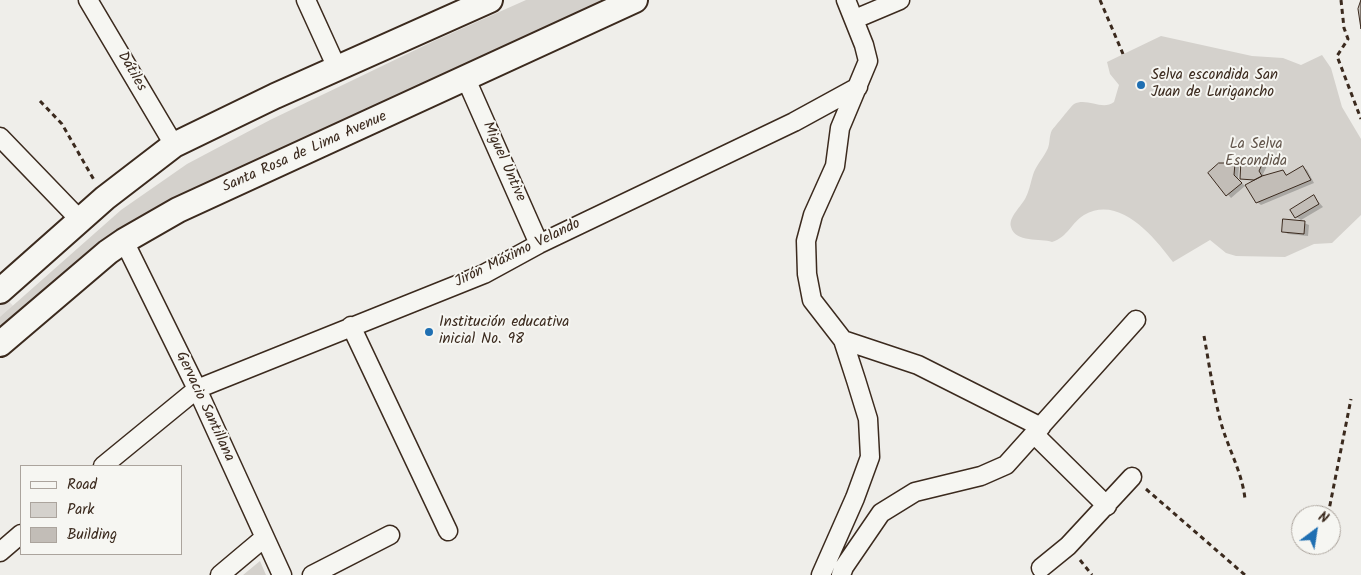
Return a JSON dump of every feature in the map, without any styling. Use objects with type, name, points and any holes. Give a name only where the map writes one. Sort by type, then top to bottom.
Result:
[{"type":"main road","points":[[0,291],[105,198],[174,145],[337,68],[490,0]]},
{"type":"main road","name":"Santa Rosa de Lima Avenue","points":[[0,344],[124,241],[178,210],[466,80],[635,0]]},
{"type":"street","name":"Dátiles","points":[[88,0],[174,145]]},
{"type":"street","points":[[306,0],[337,68]]},
{"type":"street","points":[[821,575],[855,498],[870,457],[868,419],[843,340],[812,300],[807,274],[806,241],[813,215],[835,166],[840,128],[868,61],[855,19],[846,0]]},
{"type":"street","points":[[855,19],[900,0]]},
{"type":"street","name":"Miguel Untive","points":[[466,80],[539,244]]},
{"type":"street","name":"Jirón Máximo Velando","points":[[104,465],[197,389],[350,326],[484,274],[539,244],[794,122],[858,87]]},
{"type":"street","points":[[0,137],[80,220]]},
{"type":"street","name":"Gervacio Santillana","points":[[124,241],[197,389],[282,575]]},
{"type":"street","points":[[841,575],[844,567],[881,513],[915,492],[980,476],[1006,465],[1136,320]]},
{"type":"street","points":[[350,326],[448,531]]},
{"type":"street","points":[[843,340],[918,365],[1037,431],[1107,506]]},
{"type":"street","points":[[1041,568],[1068,546],[1132,477]]},
{"type":"street","points":[[312,575],[390,534]]},
{"type":"street","points":[[0,552],[20,535]]},
{"type":"street","points":[[220,575],[264,538]]},
{"type":"path","points":[[1100,0],[1123,54]]},
{"type":"path","points":[[1341,0],[1344,28],[1348,39],[1337,56],[1361,119]]},
{"type":"path","points":[[40,101],[62,124],[105,198]]},
{"type":"path","points":[[1204,336],[1220,418],[1232,458],[1243,478],[1246,499]]},
{"type":"path","points":[[1330,505],[1351,399]]},
{"type":"path","points":[[1132,477],[1245,575]]},
{"type":"shaded area","points":[[0,292],[17,310],[0,324]]},
{"type":"green space","points":[[526,0],[620,0],[242,172],[156,209],[117,233],[0,333],[0,317],[121,210],[187,164],[270,120],[434,41]]},
{"type":"green space","name":"La Selva Escondida","points":[[1161,36],[1252,56],[1283,58],[1301,65],[1322,55],[1331,68],[1342,107],[1361,139],[1361,215],[1332,243],[1314,244],[1285,257],[1236,256],[1226,253],[1210,240],[1173,262],[1146,231],[1123,214],[1111,210],[1097,210],[1084,215],[1062,237],[1052,242],[1023,238],[1013,232],[1011,223],[1013,215],[1029,191],[1034,172],[1048,148],[1052,130],[1074,104],[1084,102],[1105,105],[1114,102],[1119,85],[1110,74],[1107,62]]},
{"type":"green space","points":[[260,561],[266,575],[243,575]]},
{"type":"building","points":[[1361,0],[1361,29],[1358,9]]},
{"type":"building","points":[[1265,158],[1259,171],[1262,176],[1254,180],[1240,179],[1241,160]]},
{"type":"building","points":[[1219,163],[1235,163],[1234,175],[1242,183],[1226,196],[1208,173]]},
{"type":"building","points":[[1303,166],[1311,180],[1256,203],[1245,185],[1262,176],[1283,170],[1286,175]]},
{"type":"building","points":[[1314,195],[1319,204],[1295,218],[1290,210]]},
{"type":"building","points":[[1283,219],[1305,221],[1304,234],[1282,232]]},
{"type":"place","name":"Selva escondida San Juan de Lurigancho","points":[[1141,85]]},
{"type":"place","name":"Institución educativa inicial No. 98","points":[[429,332]]}]
